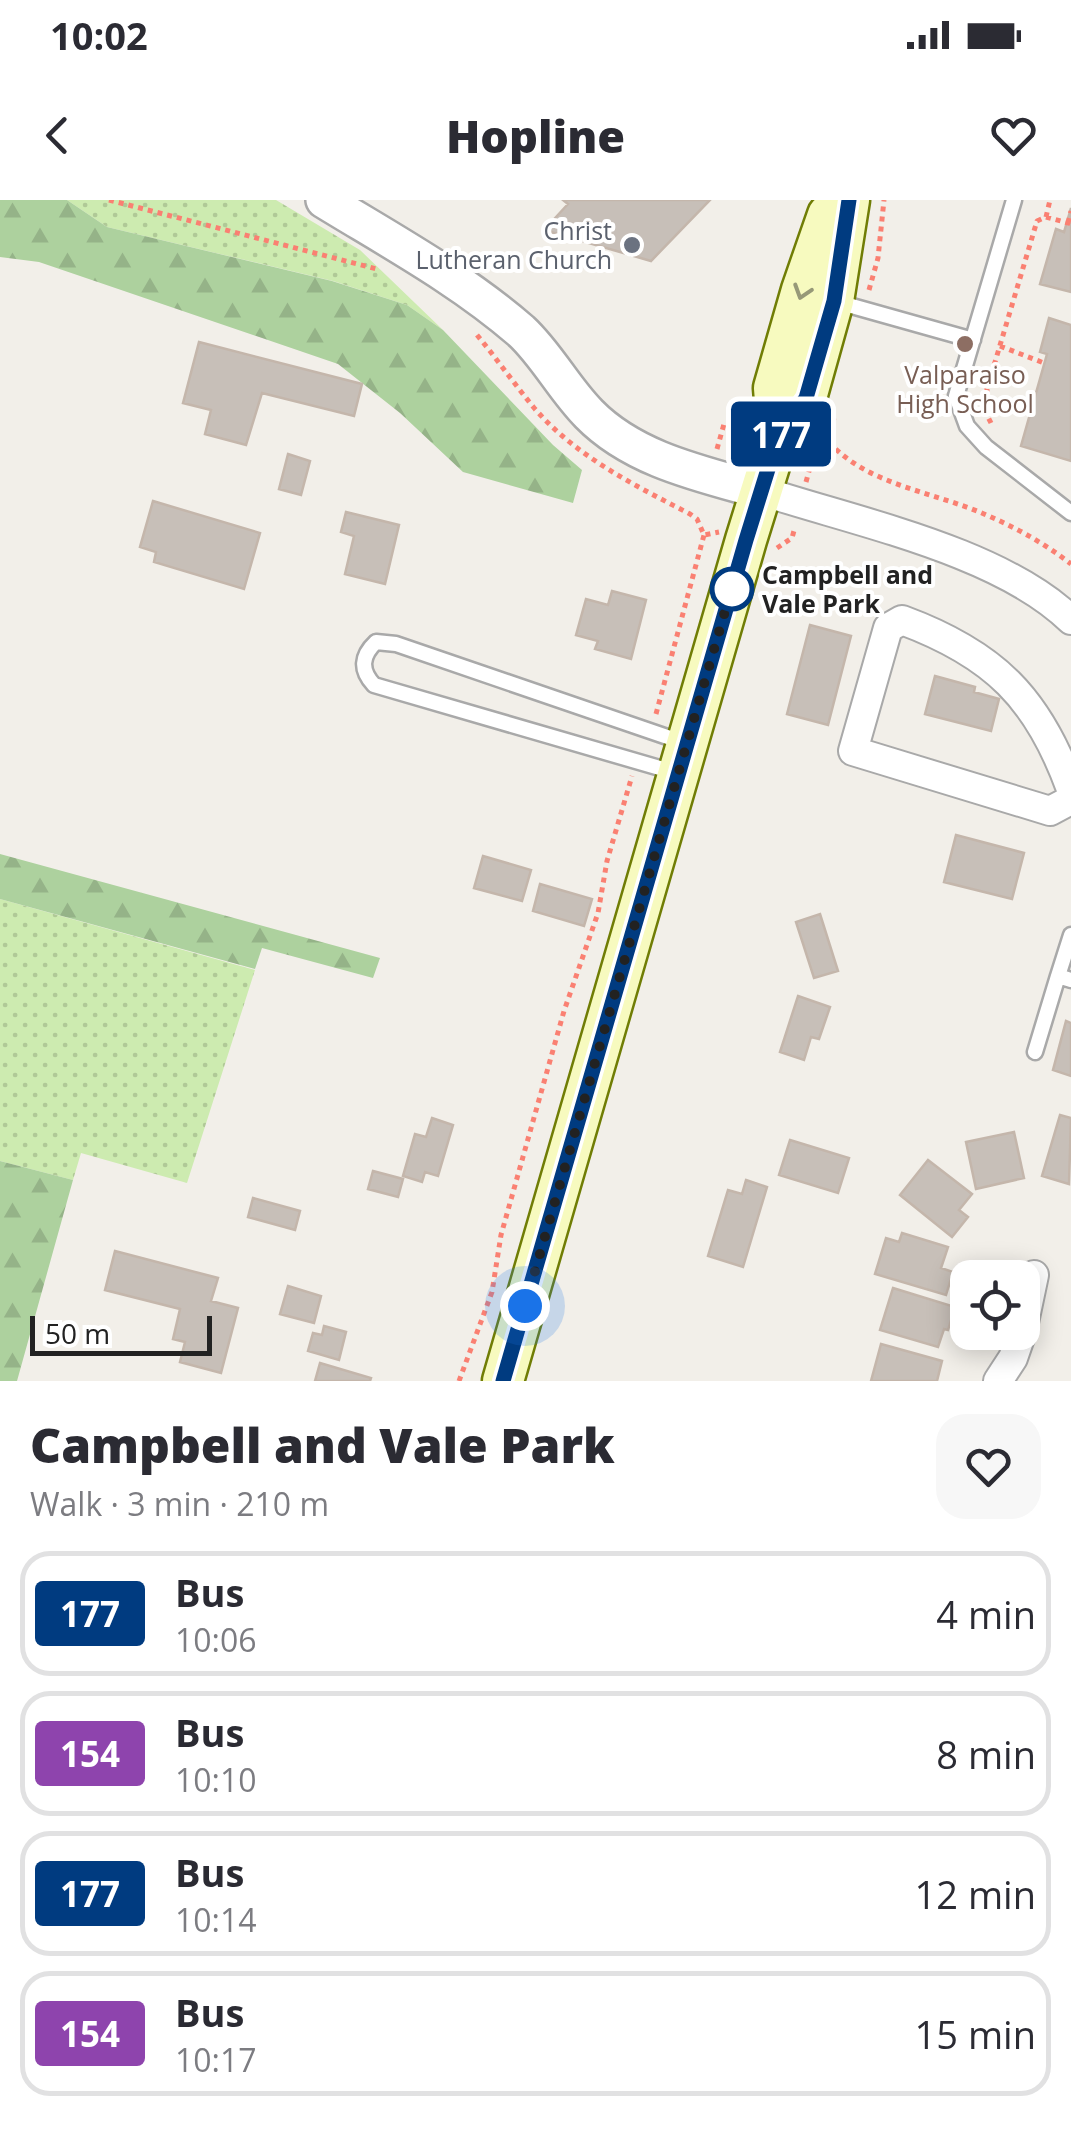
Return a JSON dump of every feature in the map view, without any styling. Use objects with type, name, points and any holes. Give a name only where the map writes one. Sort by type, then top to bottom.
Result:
[{"type":"main road","points":[[778,437],[774,388],[802,290],[834,200]]},
{"type":"main road","points":[[503,1381],[671,749],[778,437],[806,398],[834,301],[849,200]]},
{"type":"street","points":[[324,200],[458,281],[524,334],[589,414],[613,434],[675,466],[988,566],[1026,585],[1071,620]]},
{"type":"street","points":[[1071,789],[1039,718],[994,667],[943,635],[902,620],[888,628],[853,751],[1050,811],[1071,800]]},
{"type":"street","points":[[998,1381],[1016,1350]]},
{"type":"lane","points":[[1014,200],[956,396],[966,426],[986,447],[1071,513]]},
{"type":"lane","points":[[834,301],[973,340]]},
{"type":"lane","points":[[376,642],[396,644],[671,749],[637,762],[374,686],[365,676],[363,663],[376,642]]},
{"type":"lane","points":[[1036,1052],[1065,978],[1071,935]]},
{"type":"path","points":[[109,200],[385,272]]},
{"type":"path","points":[[1046,217],[1050,200]]},
{"type":"path","points":[[995,430],[987,415],[986,402],[1037,221],[1046,217],[1067,225],[1071,211]]},
{"type":"path","points":[[468,326],[536,410],[579,450],[697,519]]},
{"type":"path","points":[[1000,346],[1044,363]]},
{"type":"path","points":[[671,749],[676,646],[704,535]]},
{"type":"path","points":[[460,1381],[492,1292],[506,1216],[564,1011],[598,913],[607,862],[637,762]]},
{"type":"green space","points":[[0,200],[67,200],[107,227],[332,281],[407,305],[443,330],[582,470],[573,503],[463,472],[400,413],[338,364],[39,262],[0,257]]},
{"type":"green space","points":[[67,200],[276,200],[360,250],[443,330],[407,305],[333,281],[107,227]]},
{"type":"green space","points":[[0,854],[380,958],[373,978],[262,948],[255,969],[0,899]]},
{"type":"green space","points":[[0,899],[255,970],[187,1183],[81,1153],[73,1180],[0,1161]]},
{"type":"green space","points":[[0,1161],[73,1180],[17,1381],[0,1381]]},
{"type":"building","name":"Christ Lutheran Church","points":[[563,200],[710,200],[651,261],[544,230],[568,204]]},
{"type":"building","points":[[1071,208],[1071,292],[1040,284],[1056,229],[1064,232]]},
{"type":"building","name":"Valparaiso High School","points":[[1049,318],[1071,325],[1071,461],[1021,446],[1047,354],[1040,352]]},
{"type":"building","points":[[199,342],[362,384],[354,416],[262,393],[246,445],[205,434],[211,410],[183,403]]},
{"type":"building","points":[[288,454],[310,461],[301,495],[279,489]]},
{"type":"building","points":[[153,501],[260,533],[244,589],[154,562],[156,552],[140,547]]},
{"type":"building","points":[[346,512],[399,525],[385,584],[345,574],[354,536],[341,532]]},
{"type":"building","points":[[612,591],[646,600],[631,659],[595,649],[598,641],[576,635],[586,599],[608,605]]},
{"type":"building","points":[[810,625],[851,636],[828,725],[787,714]]},
{"type":"building","points":[[935,676],[975,687],[974,692],[999,699],[991,731],[925,714]]},
{"type":"building","points":[[956,835],[1024,853],[1012,899],[944,882]]},
{"type":"building","points":[[483,856],[531,870],[522,901],[474,888]]},
{"type":"building","points":[[540,884],[592,899],[584,926],[533,911]]},
{"type":"building","points":[[820,914],[838,971],[814,978],[796,922]]},
{"type":"building","points":[[798,996],[830,1007],[819,1039],[811,1037],[804,1060],[780,1052]]},
{"type":"building","points":[[1066,1021],[1071,1023],[1071,1076],[1053,1070]]},
{"type":"building","points":[[1060,1115],[1071,1118],[1069,1184],[1042,1176]]},
{"type":"building","points":[[432,1118],[453,1125],[438,1176],[425,1172],[422,1182],[403,1176],[415,1134],[426,1137]]},
{"type":"building","points":[[1014,1132],[1024,1178],[976,1189],[966,1142]]},
{"type":"building","points":[[790,1140],[849,1158],[838,1193],[779,1175]]},
{"type":"building","points":[[928,1160],[972,1194],[959,1210],[968,1217],[952,1237],[900,1195]]},
{"type":"building","points":[[373,1171],[403,1179],[398,1197],[368,1189]]},
{"type":"building","points":[[746,1180],[767,1187],[743,1267],[708,1256],[728,1190],[742,1194]]},
{"type":"building","points":[[253,1198],[300,1211],[295,1230],[248,1217]]},
{"type":"building","points":[[902,1233],[948,1247],[941,1268],[950,1271],[946,1295],[875,1274],[886,1238],[899,1242]]},
{"type":"building","points":[[115,1251],[218,1278],[211,1301],[238,1308],[221,1373],[180,1362],[185,1342],[173,1339],[180,1309],[105,1290]]},
{"type":"building","points":[[288,1286],[321,1296],[314,1323],[280,1314]]},
{"type":"building","points":[[893,1288],[950,1305],[950,1323],[938,1347],[880,1330]]},
{"type":"building","points":[[324,1326],[346,1332],[339,1360],[308,1351],[313,1333],[322,1335]]},
{"type":"building","points":[[881,1344],[942,1361],[937,1381],[871,1381]]},
{"type":"building","points":[[320,1363],[371,1378],[315,1381]]},
{"type":"bus line","name":"177","points":[[503,1381],[746,540],[778,437],[806,398],[834,301],[849,200]]},
{"type":"place","name":"Christ Lutheran Church","points":[[632,245]]},
{"type":"place","name":"Valparaiso High School","points":[[965,344]]},
{"type":"place","name":"Campbell and Vale Park","points":[[732,589]]},
{"type":"route","points":[[525,1306],[736,573],[732,589]]}]
